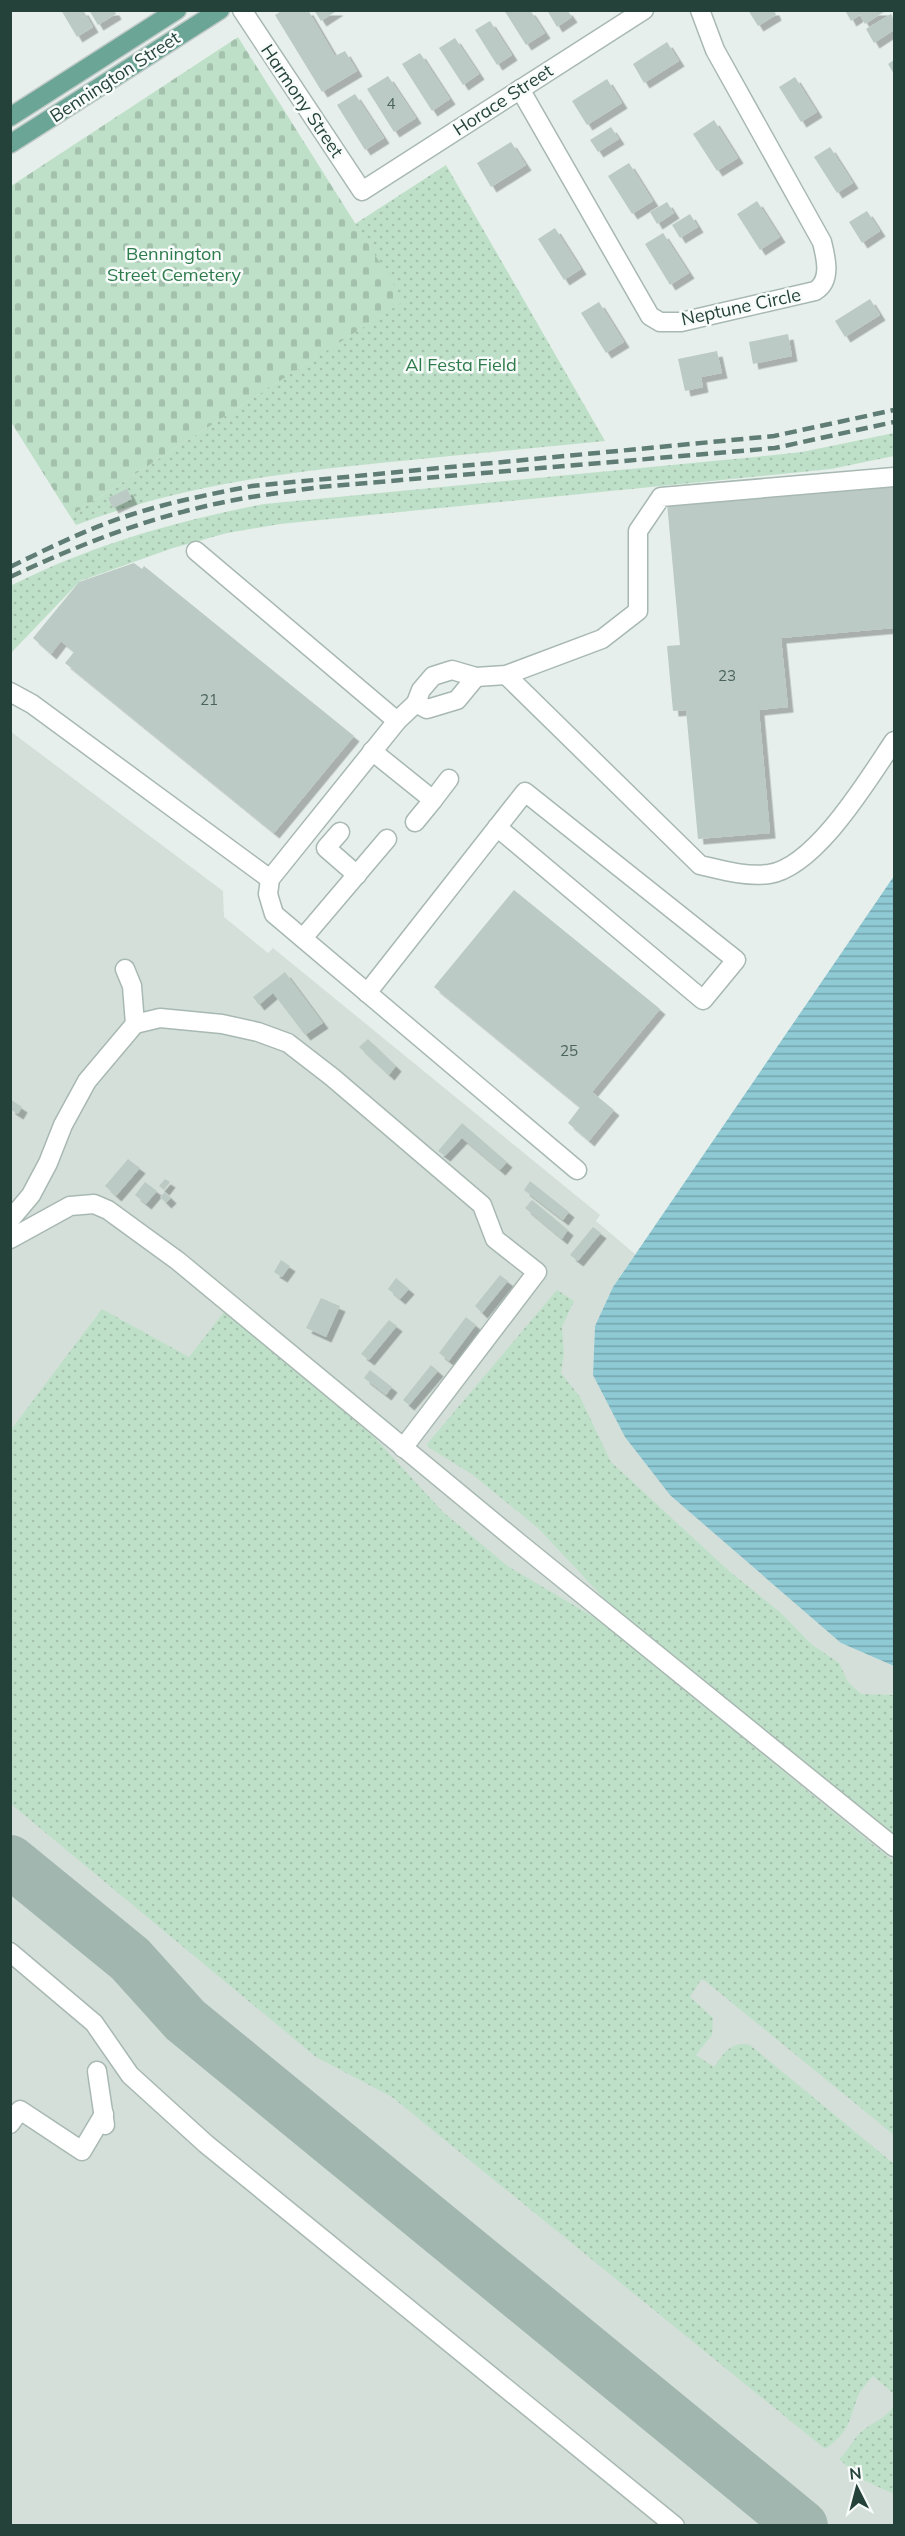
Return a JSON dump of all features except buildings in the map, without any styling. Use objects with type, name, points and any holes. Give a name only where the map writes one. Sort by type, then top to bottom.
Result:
[{"type":"main road","name":"Bennington Street","points":[[10,117],[177,10]]},
{"type":"main road","name":"Bennington Street","points":[[10,144],[220,10]]},
{"type":"street","name":"Harmony Street","points":[[242,10],[362,190]]},
{"type":"street","name":"Horace Street","points":[[362,190],[644,10]]},
{"type":"street","name":"Neptune Circle","points":[[520,89],[650,316],[660,322],[681,322],[815,291],[821,287],[826,273],[822,242],[715,50],[700,10]]},
{"type":"street","points":[[577,1170],[274,914],[268,894],[270,879],[372,751],[397,721],[416,703],[421,690],[434,676],[452,670],[476,676],[506,675],[602,639],[638,611],[638,531],[661,497],[894,477]]},
{"type":"street","points":[[196,551],[397,721]]},
{"type":"street","points":[[506,675],[700,865],[733,873],[770,874],[797,861],[835,826],[894,741]]},
{"type":"street","points":[[416,703],[427,709],[458,700],[476,676]]},
{"type":"street","points":[[10,692],[32,704],[270,879]]},
{"type":"street","points":[[372,751],[433,800]]},
{"type":"street","points":[[415,822],[449,779]]},
{"type":"street","points":[[367,993],[497,827],[525,792],[736,960],[703,1000],[497,827]]},
{"type":"street","points":[[340,832],[326,848],[357,875]]},
{"type":"street","points":[[303,938],[387,839]]},
{"type":"street","points":[[125,969],[132,986],[135,1024]]},
{"type":"street","points":[[10,1220],[31,1196],[63,1125],[87,1081],[135,1024],[160,1018],[222,1024],[258,1032],[288,1043],[332,1077],[482,1205],[495,1239],[537,1272],[403,1448]]},
{"type":"street","points":[[10,1239],[70,1206],[94,1204],[108,1210],[178,1261],[403,1448],[894,1847]]},
{"type":"street","points":[[10,1952],[94,2023],[130,2075],[206,2144],[675,2526]]},
{"type":"street","points":[[97,2071],[106,2132]]},
{"type":"street","points":[[14,2113],[82,2151],[104,2114]]},
{"type":"shaded area","points":[[10,731],[223,891],[224,917],[268,953],[273,948],[600,1215],[596,1221],[635,1254],[613,1287],[595,1326],[593,1375],[841,1643],[894,1666],[894,2525],[11,2525]]},
{"type":"green space","name":"Bennington Street Cemetery","points":[[238,37],[404,301],[70,516],[11,422],[11,186]]},
{"type":"green space","name":"Al Festa Field","points":[[446,165],[605,441],[277,475],[156,499],[76,525],[70,516],[403,301],[355,224]]},
{"type":"green space","points":[[894,433],[894,456],[831,469],[280,524],[227,533],[173,548],[80,581],[10,654],[10,586],[103,546],[198,518],[264,504],[802,452]]},
{"type":"green space","points":[[557,1290],[574,1301],[562,1327],[564,1353],[561,1373],[580,1397],[611,1462],[729,1571],[781,1613],[811,1644],[839,1663],[848,1682],[861,1694],[894,1695],[894,1836],[612,1607],[538,1528],[473,1475],[428,1447],[427,1444]]},
{"type":"green space","points":[[102,1309],[189,1357],[225,1311],[373,1436],[443,1512],[509,1567],[599,1620],[894,1862],[894,2135],[704,1980],[701,1980],[690,1997],[713,2018],[712,2035],[696,2055],[714,2067],[733,2046],[750,2045],[894,2164],[894,2394],[873,2376],[859,2393],[844,2432],[825,2449],[392,2097],[316,2057],[11,1804],[10,1431]]},
{"type":"green space","points":[[894,2406],[894,2494],[863,2480],[839,2459],[864,2429],[886,2415]]},
{"type":"water","points":[[894,876],[894,1666],[841,1643],[670,1495],[625,1437],[593,1375],[595,1326],[613,1287]]},
{"type":"taxiway","points":[[10,1861],[130,1959],[185,2020],[802,2526]]},
{"type":"railway","points":[[10,567],[115,520],[175,502],[252,486],[774,436],[894,410]]},
{"type":"railway","points":[[10,577],[78,547],[124,530],[170,515],[241,499],[320,487],[775,448],[894,422]]}]
